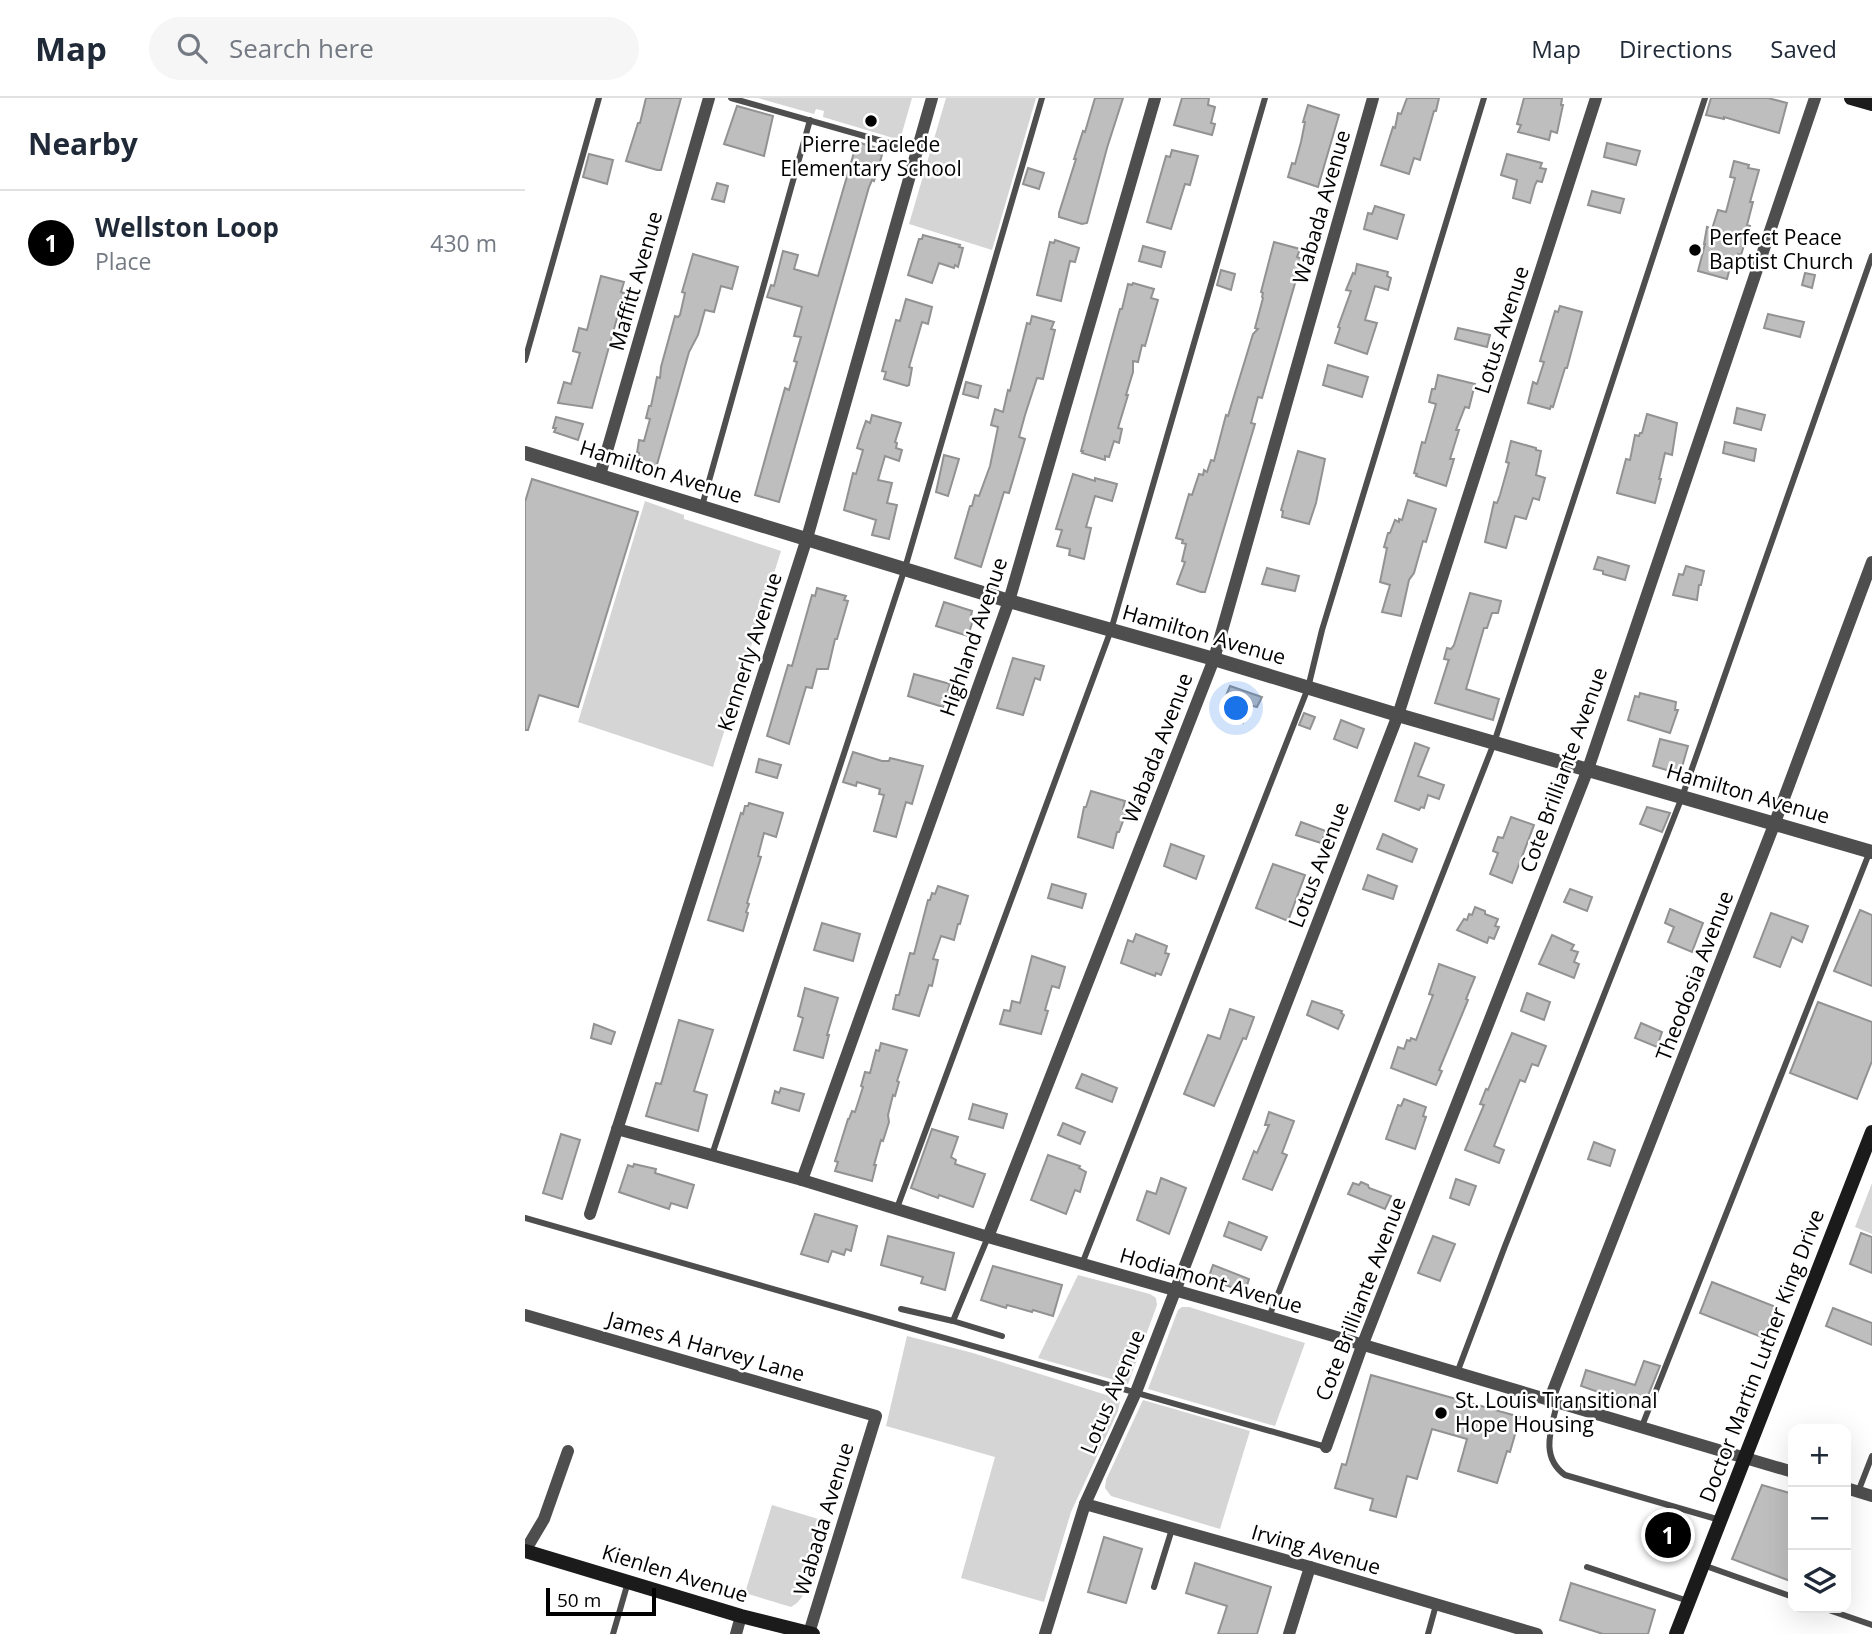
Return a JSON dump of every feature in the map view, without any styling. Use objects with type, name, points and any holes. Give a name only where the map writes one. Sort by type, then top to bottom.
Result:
[{"type":"main road","name":"Doctor Martin Luther King Drive","points":[[1676,1634],[1872,1132]]},
{"type":"main road","name":"Kienlen Avenue","points":[[525,1551],[741,1616],[811,1633]]},
{"type":"street","name":"Maffitt Avenue","points":[[600,475],[709,98]]},
{"type":"street","name":"Kennerly Avenue","points":[[590,1214],[807,538],[932,98]]},
{"type":"street","name":"Highland Avenue","points":[[801,1180],[1010,601],[1155,98]]},
{"type":"street","name":"Wabada Avenue","points":[[988,1237],[1214,659],[1373,98]]},
{"type":"street","name":"Lotus Avenue","points":[[1045,1634],[1085,1504],[1136,1392],[1398,715],[1596,98]]},
{"type":"street","name":"Cote Brilliante Avenue","points":[[1326,1447],[1362,1346],[1588,769],[1815,98]]},
{"type":"street","name":"Hamilton Avenue","points":[[525,453],[1010,601],[1775,825],[1871,850]]},
{"type":"street","name":"Theodosia Avenue","points":[[1553,1403],[1775,825],[1872,562]]},
{"type":"street","name":"Hodiamont Avenue","points":[[617,1129],[801,1180],[1788,1471]]},
{"type":"street","name":"James A Harvey Lane","points":[[525,1315],[876,1416]]},
{"type":"street","name":"Wabada Avenue","points":[[811,1633],[876,1416]]},
{"type":"street","points":[[525,1551],[544,1519],[568,1451]]},
{"type":"street","points":[[1852,1490],[1872,1496]]},
{"type":"street","name":"Irving Avenue","points":[[1085,1504],[1537,1634]]},
{"type":"street","points":[[1289,1634],[1310,1567]]},
{"type":"street","points":[[736,1634],[741,1616]]},
{"type":"lane","points":[[525,360],[599,98]]},
{"type":"lane","points":[[730,98],[917,151]]},
{"type":"lane","points":[[712,1155],[905,568],[1042,98]]},
{"type":"lane","points":[[897,1209],[1111,629],[1265,98]]},
{"type":"lane","points":[[1082,1264],[1308,688],[1322,630],[1484,98]]},
{"type":"lane","points":[[1269,1317],[1494,743],[1705,98]]},
{"type":"lane","points":[[702,506],[810,120]]},
{"type":"lane","points":[[1456,1374],[1682,797],[1872,256]]},
{"type":"lane","points":[[1641,1428],[1871,850]]},
{"type":"lane","points":[[525,1218],[1326,1447]]},
{"type":"lane","points":[[953,1321],[988,1237]]},
{"type":"lane","points":[[901,1309],[1002,1336]]},
{"type":"lane","points":[[1553,1403],[1550,1454],[1553,1465],[1559,1471],[1720,1520]]},
{"type":"lane","points":[[1852,1490],[1872,1455]]},
{"type":"lane","points":[[1154,1587],[1172,1528]]},
{"type":"lane","points":[[1703,1565],[1788,1595]]},
{"type":"lane","points":[[1587,1567],[1688,1601]]},
{"type":"lane","points":[[613,1634],[628,1582]]},
{"type":"lane","points":[[1427,1634],[1436,1605]]},
{"type":"lane","points":[[1837,1613],[1872,1625]]},
{"type":"shaded area","name":"Pierre Laclede Elementary School","points":[[758,98],[912,98],[900,140],[823,117],[824,111],[816,109],[814,114]]},
{"type":"shaded area","points":[[946,98],[1036,98],[992,250],[909,224]]},
{"type":"shaded area","points":[[645,501],[684,515],[684,519],[781,551],[713,767],[578,722]]},
{"type":"shaded area","points":[[1872,1183],[1872,1234],[1855,1227]]},
{"type":"shaded area","points":[[1078,1275],[1150,1294],[1156,1298],[1157,1305],[1128,1384],[1038,1358]]},
{"type":"shaded area","points":[[1182,1307],[1305,1343],[1275,1426],[1148,1389],[1178,1310]]},
{"type":"shaded area","points":[[907,1336],[973,1353],[1116,1398],[1120,1402],[1071,1512],[1044,1602],[961,1578],[995,1457],[886,1426]]},
{"type":"shaded area","points":[[1143,1400],[1250,1431],[1220,1529],[1111,1496],[1105,1488],[1106,1480]]},
{"type":"shaded area","points":[[772,1505],[825,1521],[802,1597],[791,1607],[745,1593]]},
{"type":"building","points":[[646,98],[681,98],[661,170],[626,161]]},
{"type":"building","points":[[1095,98],[1123,98],[1087,223],[1082,224],[1059,217],[1059,213]]},
{"type":"building","points":[[1182,98],[1209,98],[1208,105],[1215,107],[1211,123],[1215,124],[1212,135],[1174,125]]},
{"type":"building","points":[[1407,98],[1439,98],[1420,160],[1414,158],[1409,174],[1381,165],[1398,113],[1401,114]]},
{"type":"building","points":[[1524,98],[1562,98],[1557,133],[1551,131],[1549,140],[1518,132],[1521,125],[1517,124]]},
{"type":"building","points":[[1711,98],[1768,98],[1787,103],[1779,133],[1724,117],[1706,115]]},
{"type":"building","points":[[1308,105],[1339,115],[1318,187],[1288,177],[1292,163],[1295,164]]},
{"type":"building","points":[[737,106],[773,116],[764,156],[724,144]]},
{"type":"building","points":[[857,142],[881,149],[879,154],[882,155],[874,181],[872,180],[869,187],[779,502],[755,495],[785,388],[789,390],[797,362],[794,361],[801,337],[794,336],[802,307],[767,297],[771,285],[774,286],[783,251],[798,255],[794,269],[818,276]]},
{"type":"building","points":[[1607,143],[1640,151],[1636,165],[1604,157]]},
{"type":"building","points":[[1172,150],[1198,156],[1190,185],[1185,184],[1171,229],[1147,222],[1166,156],[1170,157]]},
{"type":"building","points":[[589,154],[613,160],[607,184],[583,177]]},
{"type":"building","points":[[1507,154],[1542,163],[1540,168],[1546,169],[1542,182],[1537,181],[1535,185],[1530,203],[1513,198],[1517,180],[1501,175]]},
{"type":"building","points":[[1734,161],[1759,170],[1750,202],[1753,202],[1747,225],[1750,226],[1741,255],[1738,254],[1736,261],[1732,260],[1727,279],[1698,271],[1707,227],[1712,229],[1718,210],[1726,212],[1735,178],[1730,177]]},
{"type":"building","points":[[1028,168],[1044,173],[1039,189],[1023,184]]},
{"type":"building","points":[[717,183],[728,186],[724,202],[712,199]]},
{"type":"building","points":[[1592,191],[1624,199],[1620,213],[1588,205]]},
{"type":"building","points":[[1375,206],[1404,215],[1397,239],[1364,229],[1368,213],[1372,214]]},
{"type":"building","points":[[923,235],[963,248],[958,267],[939,263],[932,283],[908,275],[919,239],[922,239]]},
{"type":"building","points":[[1055,240],[1079,248],[1075,262],[1070,261],[1061,301],[1037,295],[1050,242],[1054,243]]},
{"type":"building","points":[[1274,242],[1300,249],[1297,257],[1302,259],[1262,398],[1258,397],[1251,423],[1255,424],[1205,592],[1201,592],[1177,584],[1185,562],[1182,561],[1186,544],[1176,538],[1189,494],[1192,495],[1199,474],[1203,475],[1204,470],[1207,472],[1211,460],[1214,461],[1253,334],[1258,329],[1255,328],[1263,298],[1261,292]]},
{"type":"building","points":[[1143,246],[1165,252],[1161,267],[1139,261]]},
{"type":"building","points":[[693,254],[738,267],[732,289],[721,286],[714,312],[705,310],[698,335],[689,352],[656,468],[637,463],[639,440],[644,441],[650,419],[646,418],[649,406],[657,377],[660,378],[675,316],[680,315],[685,293],[682,292]]},
{"type":"building","points":[[1357,264],[1388,272],[1387,276],[1391,278],[1388,290],[1375,286],[1365,320],[1377,323],[1367,354],[1335,343],[1351,291],[1346,290]]},
{"type":"building","points":[[1221,270],[1235,274],[1231,290],[1217,285]]},
{"type":"building","points":[[1805,273],[1815,275],[1812,288],[1802,285]]},
{"type":"building","points":[[601,276],[624,282],[621,292],[624,293],[592,408],[558,403],[564,382],[571,384],[580,353],[573,351],[579,328],[587,330]]},
{"type":"building","points":[[1128,284],[1154,289],[1151,298],[1158,300],[1145,346],[1142,345],[1138,362],[1133,361],[1128,395],[1118,428],[1122,429],[1119,443],[1114,441],[1109,457],[1105,456],[1105,460],[1081,451],[1120,309]]},
{"type":"building","points":[[906,299],[932,307],[928,324],[922,322],[909,367],[912,368],[907,386],[884,379],[886,372],[882,371],[896,320],[900,321]]},
{"type":"building","points":[[1560,306],[1582,312],[1567,368],[1550,409],[1528,403],[1533,382],[1537,384],[1544,362],[1540,361],[1555,311],[1558,312]]},
{"type":"building","points":[[1768,314],[1804,322],[1800,337],[1764,328]]},
{"type":"building","points":[[1032,316],[1054,322],[1051,329],[1055,330],[1043,379],[1037,378],[1025,415],[1019,437],[1025,439],[1009,493],[1004,492],[981,567],[955,558],[970,506],[975,495],[979,496],[990,466],[998,427],[991,425],[995,409],[1003,412],[1027,323],[1030,324]]},
{"type":"building","points":[[1458,328],[1490,335],[1487,347],[1455,339]]},
{"type":"building","points":[[1328,365],[1368,377],[1362,397],[1323,385]]},
{"type":"building","points":[[1438,375],[1475,384],[1469,408],[1465,407],[1456,430],[1459,430],[1450,459],[1454,459],[1446,486],[1414,473],[1436,404],[1429,402]]},
{"type":"building","points":[[966,382],[981,386],[978,398],[963,394]]},
{"type":"building","points":[[1737,408],[1765,415],[1761,430],[1734,423]]},
{"type":"building","points":[[1647,414],[1677,423],[1672,455],[1665,453],[1655,503],[1617,493],[1626,459],[1630,460],[1635,435],[1642,433]]},
{"type":"building","points":[[872,415],[901,423],[895,442],[896,448],[902,450],[899,461],[885,456],[878,480],[892,483],[887,503],[897,505],[889,539],[872,535],[876,520],[844,510],[853,473],[856,474],[863,450],[857,448],[866,421],[870,423]]},
{"type":"building","points":[[556,417],[583,424],[578,440],[554,432]]},
{"type":"building","points":[[1511,441],[1541,451],[1536,475],[1545,478],[1539,500],[1533,498],[1526,519],[1515,516],[1506,548],[1485,542],[1494,502],[1497,503],[1509,463],[1506,462]]},
{"type":"building","points":[[1725,442],[1756,449],[1754,461],[1723,453]]},
{"type":"building","points":[[1298,451],[1325,459],[1309,524],[1282,517],[1281,510]]},
{"type":"building","points":[[944,455],[959,459],[948,496],[936,492]]},
{"type":"building","points":[[1073,474],[1117,484],[1112,501],[1095,496],[1086,527],[1091,528],[1084,559],[1069,555],[1070,549],[1057,546],[1062,530],[1056,529]]},
{"type":"building","points":[[532,479],[638,512],[578,707],[539,695],[528,730],[525,730],[525,502]]},
{"type":"building","points":[[1408,500],[1436,509],[1426,542],[1423,541],[1414,573],[1409,580],[1401,616],[1382,612],[1390,585],[1380,582],[1388,533],[1395,520],[1402,520]]},
{"type":"building","points":[[1598,557],[1629,566],[1625,580],[1594,569]]},
{"type":"building","points":[[1686,566],[1704,571],[1697,600],[1673,595],[1679,574],[1683,575]]},
{"type":"building","points":[[1267,568],[1299,576],[1295,591],[1262,584]]},
{"type":"building","points":[[817,588],[846,596],[844,600],[848,601],[828,669],[817,669],[812,688],[806,687],[789,744],[767,736],[788,665],[792,666],[812,595],[815,596]]},
{"type":"building","points":[[1470,593],[1501,601],[1498,613],[1492,613],[1487,628],[1484,628],[1466,689],[1499,699],[1493,720],[1435,703],[1449,660],[1444,659],[1447,648],[1451,649],[1454,645]]},
{"type":"building","points":[[944,602],[972,611],[971,616],[974,617],[968,636],[936,626]]},
{"type":"building","points":[[1013,658],[1044,666],[1040,680],[1035,678],[1023,715],[997,708]]},
{"type":"building","points":[[914,674],[950,684],[948,690],[952,691],[949,702],[945,701],[943,707],[908,696]]},
{"type":"building","points":[[1230,686],[1262,697],[1257,707],[1249,705],[1243,723],[1223,716],[1228,699],[1225,698]]},
{"type":"building","points":[[1640,693],[1676,702],[1675,710],[1678,710],[1670,733],[1628,720],[1635,696],[1639,697]]},
{"type":"building","points":[[1304,713],[1315,717],[1310,729],[1299,725]]},
{"type":"building","points":[[1341,720],[1364,729],[1357,748],[1334,739]]},
{"type":"building","points":[[1660,739],[1688,746],[1680,774],[1653,766]]},
{"type":"building","points":[[1415,743],[1429,748],[1418,776],[1444,785],[1439,799],[1428,795],[1424,808],[1419,810],[1395,801]]},
{"type":"building","points":[[853,752],[882,761],[889,761],[890,758],[923,766],[912,804],[906,802],[896,837],[874,831],[884,795],[879,794],[880,789],[857,782],[856,786],[843,782]]},
{"type":"building","points":[[759,759],[781,765],[777,778],[756,772]]},
{"type":"building","points":[[1091,791],[1125,801],[1123,809],[1127,810],[1113,848],[1078,837],[1084,807]]},
{"type":"building","points":[[749,803],[783,813],[776,837],[764,833],[743,931],[708,920],[741,813],[743,814]]},
{"type":"building","points":[[1647,807],[1670,813],[1662,832],[1640,824]]},
{"type":"building","points":[[1511,817],[1534,825],[1512,883],[1490,874],[1498,853],[1493,851],[1498,837],[1503,838]]},
{"type":"building","points":[[1301,822],[1326,831],[1321,843],[1296,835]]},
{"type":"building","points":[[1383,834],[1417,849],[1412,862],[1377,849]]},
{"type":"building","points":[[1171,844],[1204,856],[1196,879],[1164,866]]},
{"type":"building","points":[[1273,864],[1305,875],[1288,921],[1256,908]]},
{"type":"building","points":[[1368,875],[1397,886],[1393,899],[1363,889]]},
{"type":"building","points":[[1052,884],[1086,894],[1082,908],[1048,898]]},
{"type":"building","points":[[938,886],[968,896],[954,940],[941,936],[933,959],[938,960],[932,986],[929,985],[919,1016],[893,1009],[910,953],[914,954],[928,900],[932,893],[935,894]]},
{"type":"building","points":[[1570,889],[1592,897],[1587,911],[1564,902]]},
{"type":"building","points":[[1475,907],[1498,919],[1495,926],[1499,927],[1494,939],[1489,937],[1487,943],[1457,930],[1469,914],[1472,915]]},
{"type":"building","points":[[1670,909],[1703,923],[1692,952],[1668,942],[1674,927],[1665,923]]},
{"type":"building","points":[[1860,910],[1872,915],[1872,986],[1834,971]]},
{"type":"building","points":[[1771,913],[1808,926],[1802,942],[1792,937],[1780,967],[1754,957]]},
{"type":"building","points":[[822,923],[860,934],[853,961],[814,950]]},
{"type":"building","points":[[1136,934],[1167,946],[1165,953],[1169,954],[1161,975],[1156,973],[1155,976],[1121,963],[1128,940],[1133,942]]},
{"type":"building","points":[[1552,935],[1574,945],[1571,950],[1578,952],[1574,962],[1579,964],[1574,978],[1539,964]]},
{"type":"building","points":[[1032,956],[1065,967],[1059,988],[1052,986],[1041,1034],[1000,1024],[1004,1010],[1010,1011],[1012,1001],[1020,1003]]},
{"type":"building","points":[[1439,964],[1475,977],[1439,1070],[1442,1071],[1436,1085],[1391,1068],[1398,1047],[1404,1049],[1407,1040],[1416,1040],[1433,995],[1429,994]]},
{"type":"building","points":[[805,988],[838,998],[823,1058],[794,1050],[803,1018],[798,1016]]},
{"type":"building","points":[[1527,993],[1550,1002],[1544,1020],[1521,1011]]},
{"type":"building","points":[[1312,1001],[1342,1011],[1344,1015],[1338,1029],[1307,1015]]},
{"type":"building","points":[[1818,1002],[1872,1022],[1872,1061],[1857,1099],[1790,1073]]},
{"type":"building","points":[[1230,1009],[1254,1017],[1214,1106],[1184,1094],[1208,1035],[1220,1039]]},
{"type":"building","points":[[679,1020],[713,1030],[694,1091],[707,1095],[698,1131],[646,1116],[656,1083],[661,1084]]},
{"type":"building","points":[[1641,1023],[1662,1032],[1657,1047],[1635,1038]]},
{"type":"building","points":[[594,1024],[615,1032],[611,1044],[591,1038]]},
{"type":"building","points":[[1512,1033],[1546,1046],[1538,1066],[1532,1064],[1525,1082],[1520,1080],[1494,1146],[1504,1150],[1499,1163],[1465,1150],[1484,1105],[1480,1104],[1486,1089],[1488,1090]]},
{"type":"building","points":[[881,1043],[907,1050],[888,1115],[889,1122],[874,1165],[872,1181],[835,1171],[838,1162],[835,1161],[848,1119],[852,1111],[855,1112],[865,1072],[870,1073],[876,1050],[879,1051]]},
{"type":"building","points":[[1082,1074],[1117,1088],[1112,1102],[1076,1088]]},
{"type":"building","points":[[781,1088],[804,1094],[799,1111],[772,1103],[775,1091],[779,1093]]},
{"type":"building","points":[[1404,1099],[1426,1107],[1423,1116],[1426,1117],[1415,1149],[1386,1139],[1398,1105],[1401,1106]]},
{"type":"building","points":[[973,1104],[1007,1114],[1003,1128],[969,1119]]},
{"type":"building","points":[[1269,1112],[1294,1121],[1282,1153],[1287,1155],[1272,1190],[1243,1179],[1254,1151],[1257,1153],[1269,1125],[1265,1125]]},
{"type":"building","points":[[1063,1123],[1085,1132],[1080,1144],[1058,1135]]},
{"type":"building","points":[[932,1129],[958,1137],[951,1157],[956,1160],[955,1164],[985,1174],[973,1207],[911,1188]]},
{"type":"building","points":[[561,1134],[580,1140],[562,1199],[543,1193]]},
{"type":"building","points":[[1594,1142],[1615,1150],[1610,1166],[1588,1159]]},
{"type":"building","points":[[1048,1155],[1080,1166],[1079,1168],[1086,1172],[1080,1192],[1075,1190],[1066,1214],[1031,1200]]},
{"type":"building","points":[[634,1164],[656,1169],[655,1173],[694,1185],[687,1208],[671,1203],[669,1209],[619,1192],[628,1165],[633,1167]]},
{"type":"building","points":[[1161,1178],[1186,1188],[1169,1234],[1137,1220],[1147,1191],[1156,1194]]},
{"type":"building","points":[[1456,1179],[1476,1186],[1469,1205],[1450,1198]]},
{"type":"building","points":[[1361,1182],[1391,1196],[1385,1209],[1348,1194],[1353,1183],[1359,1185]]},
{"type":"building","points":[[815,1214],[857,1226],[851,1251],[846,1249],[844,1255],[832,1251],[828,1262],[801,1254]]},
{"type":"building","points":[[1229,1222],[1267,1237],[1261,1250],[1224,1236]]},
{"type":"building","points":[[1861,1233],[1872,1237],[1872,1273],[1850,1264]]},
{"type":"building","points":[[888,1236],[954,1253],[945,1290],[921,1283],[923,1277],[881,1265]]},
{"type":"building","points":[[1433,1236],[1455,1244],[1440,1281],[1418,1273]]},
{"type":"building","points":[[1213,1265],[1249,1279],[1245,1292],[1208,1279]]},
{"type":"building","points":[[993,1266],[1062,1285],[1053,1316],[1007,1305],[1006,1308],[981,1300]]},
{"type":"building","points":[[1712,1282],[1776,1307],[1764,1338],[1700,1313]]},
{"type":"building","points":[[1833,1308],[1872,1323],[1872,1345],[1826,1326]]},
{"type":"building","points":[[1644,1361],[1660,1366],[1643,1408],[1581,1386],[1586,1370],[1635,1385]]},
{"type":"building","points":[[1371,1375],[1520,1417],[1497,1483],[1458,1471],[1467,1439],[1432,1429],[1417,1479],[1407,1476],[1396,1517],[1370,1510],[1373,1499],[1335,1488],[1342,1464],[1346,1465]]},
{"type":"building","points":[[1762,1485],[1788,1493],[1788,1580],[1732,1559]]},
{"type":"building","points":[[1652,1521],[1689,1533],[1684,1549],[1647,1537]]},
{"type":"building","points":[[1104,1537],[1142,1549],[1126,1603],[1088,1592]]},
{"type":"building","points":[[1195,1563],[1271,1587],[1257,1634],[1218,1634],[1227,1606],[1186,1593]]},
{"type":"building","points":[[1571,1583],[1655,1610],[1648,1634],[1603,1634],[1560,1620]]},
{"type":"place","name":"Pierre Laclede Elementary School","points":[[871,121]]},
{"type":"place","name":"Perfect Peace Baptist Church","points":[[1695,250]]},
{"type":"place","name":"St. Louis Transitional Hope Housing","points":[[1441,1413]]},
{"type":"place","name":"Wellston Loop","points":[[1668,1535]]}]
